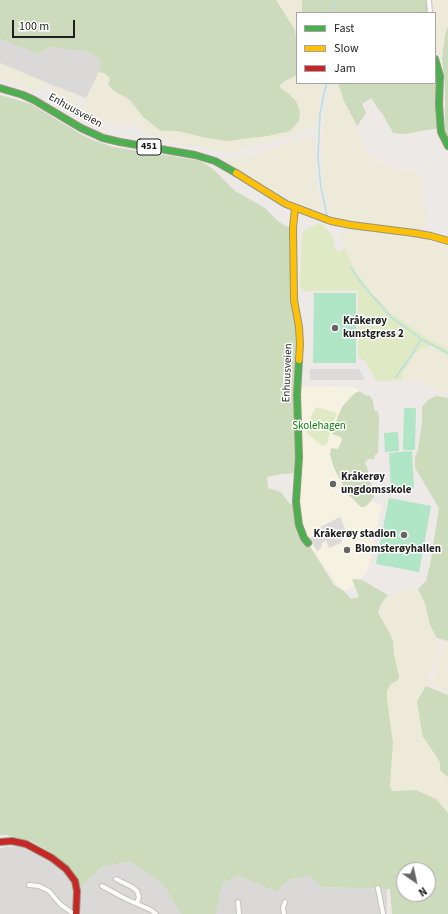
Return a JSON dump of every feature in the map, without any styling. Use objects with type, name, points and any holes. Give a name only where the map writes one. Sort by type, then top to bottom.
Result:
[{"type":"street","points":[[429,0],[430,12]]},
{"type":"street","points":[[436,62],[440,76],[439,104],[441,132],[448,146]]},
{"type":"street","name":"Enhuusveien","points":[[0,88],[34,100],[81,128],[103,138],[195,155],[215,162],[230,169],[269,194],[295,208],[319,217],[340,223],[414,233],[448,241]]},
{"type":"street","name":"Enhuusveien","points":[[295,208],[293,228],[294,300],[299,327],[300,344],[297,395],[299,457],[296,502],[299,524],[304,538],[308,543]]},
{"type":"street","points":[[0,842],[12,841],[26,844],[52,858],[66,869],[75,881],[77,891],[75,914],[64,908],[50,892],[39,886],[29,885]]},
{"type":"street","points":[[116,879],[137,891],[139,897],[137,903]]},
{"type":"street","points":[[102,886],[151,910],[156,914]]},
{"type":"street","points":[[378,888],[383,914]]},
{"type":"street","points":[[238,902],[239,914]]},
{"type":"street","points":[[284,914],[283,908],[285,902]]},
{"type":"shaded area","points":[[276,0],[302,1],[302,12],[296,12],[296,39],[295,30]]},
{"type":"shaded area","points":[[431,0],[448,0],[448,24],[443,52],[438,58],[436,55],[436,12],[432,12]]},
{"type":"shaded area","points":[[0,39],[38,54],[50,47],[90,52],[100,60],[99,72],[86,98],[0,63]]},
{"type":"shaded area","points":[[0,63],[47,83],[38,91],[0,79]]},
{"type":"shaded area","points":[[99,72],[104,72],[110,77],[108,83],[110,87],[130,100],[143,117],[161,131],[178,131],[202,137],[294,126],[299,120],[299,109],[289,94],[279,87],[281,84],[296,76],[296,84],[323,84],[317,123],[313,128],[235,152],[216,151],[175,142],[155,136],[137,128],[135,125],[124,125],[83,116],[81,113],[84,102]]},
{"type":"shaded area","points":[[332,84],[336,84],[339,87],[344,101],[357,126],[367,153],[378,161],[392,167],[401,170],[413,169],[419,174],[428,224],[426,227],[419,230],[335,218],[327,203],[322,162],[322,138],[328,91]]},
{"type":"shaded area","points":[[54,86],[79,95],[74,110],[58,103],[53,99],[48,90]]},
{"type":"shaded area","points":[[314,135],[316,180],[322,207],[321,211],[314,211],[288,199],[275,190],[254,180],[227,161],[264,151]]},
{"type":"shaded area","points":[[349,229],[422,239],[448,246],[448,349],[406,325],[391,313],[371,292],[354,269],[341,238],[345,230]]},
{"type":"shaded area","points":[[431,346],[448,356],[448,393],[440,392],[418,379],[403,380],[402,373],[416,352],[424,347]]},
{"type":"shaded area","points":[[310,369],[359,369],[365,380],[310,380]]},
{"type":"shaded area","name":"Kråkerøy ungdomsskole","points":[[301,386],[353,387],[360,391],[355,393],[342,437],[371,502],[382,504],[367,572],[350,589],[344,591],[337,585],[305,538],[299,512],[300,431],[302,425]]},
{"type":"shaded area","points":[[340,517],[345,528],[341,543],[329,548],[326,541],[322,543],[321,548],[317,551],[308,537],[321,533],[320,527]]},
{"type":"shaded area","points":[[412,588],[418,589],[425,604],[430,625],[437,638],[438,644],[429,678],[417,706],[420,712],[423,737],[440,763],[440,770],[448,777],[448,813],[436,799],[416,790],[393,791],[390,784],[387,691],[391,684],[398,680],[399,677],[393,641],[378,613],[381,604],[388,595]]},
{"type":"shaded area","points":[[444,642],[448,643],[448,693],[431,685]]},
{"type":"shaded area","points":[[21,846],[54,864],[65,873],[76,889],[80,888],[101,868],[129,861],[163,884],[181,914],[0,914],[0,849],[4,847]]},
{"type":"shaded area","points":[[310,875],[321,887],[387,889],[387,914],[216,914],[223,883],[239,876],[276,892],[289,880]]},
{"type":"green space","points":[[0,0],[276,0],[295,30],[296,39],[296,76],[285,81],[279,87],[296,101],[300,114],[299,121],[290,131],[268,136],[226,141],[178,131],[161,131],[143,117],[130,100],[110,87],[108,83],[110,80],[109,77],[104,73],[99,72],[100,60],[90,52],[50,47],[38,54],[0,39]]},
{"type":"green space","points":[[428,0],[428,12],[302,12],[302,1]]},
{"type":"green space","points":[[448,26],[448,139],[445,134],[445,86],[442,59],[445,35]]},
{"type":"green space","points":[[436,80],[439,128],[404,134],[393,133],[382,113],[371,98],[362,104],[366,113],[357,126],[344,101],[338,84],[436,84]]},
{"type":"green space","points":[[0,95],[31,104],[82,135],[113,147],[202,162],[213,169],[235,191],[265,208],[279,222],[293,228],[294,300],[299,327],[298,473],[267,477],[268,488],[281,492],[288,502],[297,508],[308,543],[334,585],[344,591],[351,599],[359,597],[352,579],[362,580],[388,595],[381,604],[378,613],[393,641],[399,677],[398,680],[391,684],[387,691],[393,743],[390,784],[393,791],[416,790],[436,799],[448,813],[448,914],[392,914],[390,889],[321,887],[310,876],[289,880],[276,892],[239,876],[223,883],[216,914],[181,914],[163,884],[129,861],[101,868],[80,888],[70,869],[56,856],[33,842],[6,835],[0,835]]},
{"type":"green space","points":[[317,224],[320,224],[327,229],[338,252],[345,248],[354,269],[371,292],[391,313],[423,336],[448,349],[448,356],[431,346],[424,347],[416,352],[402,373],[403,380],[375,380],[365,361],[358,357],[358,290],[305,291],[300,286],[302,234],[304,231]]},
{"type":"green space","name":"Kråkerøy kunstgress 2","points":[[314,293],[356,293],[356,363],[313,363]]},
{"type":"green space","points":[[360,391],[365,395],[370,396],[373,401],[375,411],[378,411],[379,418],[378,453],[374,456],[375,459],[368,459],[365,463],[374,497],[365,507],[361,507],[347,493],[334,468],[330,455],[331,448],[338,449],[342,440],[341,437],[332,434],[342,407],[355,393]]},
{"type":"green space","points":[[436,396],[448,398],[448,641],[437,638],[430,625],[425,604],[418,589],[426,581],[439,508],[415,468],[415,458],[418,450],[422,423],[422,407],[428,400]]},
{"type":"green space","name":"Skolehagen","points":[[316,407],[337,413],[327,444],[323,446],[307,433],[307,426]]},
{"type":"green space","points":[[404,408],[416,408],[415,450],[403,450]]},
{"type":"green space","points":[[398,432],[399,451],[385,452],[384,433]]},
{"type":"green space","points":[[412,451],[414,489],[391,490],[389,453]]},
{"type":"green space","name":"Kråkerøy stadion","points":[[389,498],[431,506],[419,572],[376,564]]},
{"type":"green space","points":[[426,686],[448,695],[448,777],[440,770],[440,763],[423,737],[422,733],[417,701]]},
{"type":"waterway","points":[[334,12],[335,0]]},
{"type":"waterway","points":[[327,84],[320,114],[318,157],[321,188],[327,215]]},
{"type":"waterway","points":[[351,268],[361,283],[391,317],[421,339],[448,353]]},
{"type":"waterway","points":[[396,377],[421,339]]},
{"type":"traffic: fast","points":[[436,62],[440,76],[439,104],[441,132],[448,146]]},
{"type":"traffic: fast","points":[[0,88],[34,100],[81,128],[103,138],[195,155],[215,161],[236,173]]},
{"type":"traffic: fast","points":[[299,360],[297,395],[299,457],[296,502],[299,525],[304,538],[308,543]]},
{"type":"traffic: slow","points":[[236,173],[286,204],[331,221],[414,233],[448,241]]},
{"type":"traffic: slow","points":[[295,208],[293,228],[294,300],[299,327],[299,360]]},
{"type":"traffic: jam","points":[[0,842],[12,841],[26,844],[52,858],[66,869],[75,881],[77,891],[76,914]]},
{"type":"place","name":"Kråkerøy kunstgress 2","points":[[335,328]]},
{"type":"place","name":"Kråkerøy ungdomsskole","points":[[333,484]]},
{"type":"place","name":"Kråkerøy stadion","points":[[404,535]]},
{"type":"place","name":"Blomsterøyhallen","points":[[347,550]]}]
